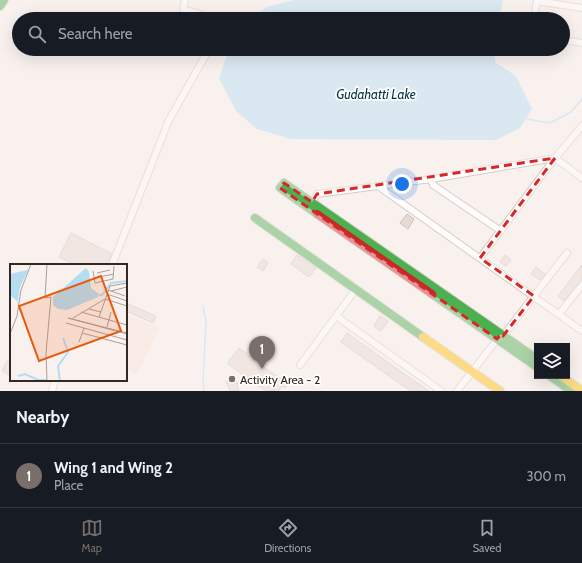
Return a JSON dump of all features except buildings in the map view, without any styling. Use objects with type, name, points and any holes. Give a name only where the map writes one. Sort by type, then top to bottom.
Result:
[{"type":"street","points":[[0,6],[4,0]]},
{"type":"street","points":[[186,0],[182,9],[192,12]]},
{"type":"street","points":[[535,12],[537,1],[561,2],[582,8]]},
{"type":"street","points":[[570,41],[582,43]]},
{"type":"street","points":[[112,264],[169,120],[205,56]]},
{"type":"street","points":[[480,258],[555,158],[581,128]]},
{"type":"street","points":[[312,202],[317,194],[431,179],[555,158],[582,178]]},
{"type":"street","points":[[431,179],[433,185],[501,230]]},
{"type":"street","points":[[534,357],[500,336],[280,188],[284,183],[312,202],[500,336],[534,364]]},
{"type":"street","points":[[378,186],[581,329]]},
{"type":"street","points":[[255,218],[500,391]]},
{"type":"street","points":[[457,391],[567,253]]},
{"type":"street","points":[[559,314],[582,285]]},
{"type":"street","points":[[300,365],[356,289]]},
{"type":"street","points":[[336,316],[441,391]]},
{"type":"street","points":[[555,379],[574,390]]},
{"type":"street","points":[[564,379],[574,390]]},
{"type":"street","points":[[52,391],[55,381]]},
{"type":"highlighted area","points":[[555,158],[480,258],[534,296],[503,336],[501,334],[497,339],[280,188],[284,183],[312,202],[317,194]]},
{"type":"shaded area","points":[[127,314],[159,328],[137,375],[127,369]]},
{"type":"water","points":[[293,0],[503,0],[500,12],[260,12],[267,7]]},
{"type":"water","name":"Gudahatti Lake","points":[[227,56],[495,56],[495,62],[516,76],[532,109],[520,128],[496,140],[291,139],[257,129],[236,111],[219,78]]},
{"type":"waterway","points":[[526,119],[550,123],[571,112],[582,99]]},
{"type":"waterway","points":[[203,306],[206,322],[203,380],[204,391]]},
{"type":"traffic: fast","points":[[0,6],[4,0]]},
{"type":"traffic: fast","points":[[317,214],[280,188],[284,183],[534,357]]},
{"type":"traffic: fast","points":[[255,218],[423,337]]},
{"type":"traffic: fast","points":[[432,294],[534,365]]},
{"type":"traffic: fast","points":[[554,379],[571,391]]},
{"type":"traffic: slow","points":[[423,337],[500,391]]},
{"type":"traffic: slow","points":[[565,379],[582,391]]},
{"type":"traffic: jam","points":[[317,214],[432,294]]},
{"type":"place","name":"Wing 1 and Wing 2","points":[[262,369]]},
{"type":"place","name":"Activity Area - 2","points":[[232,379]]}]
